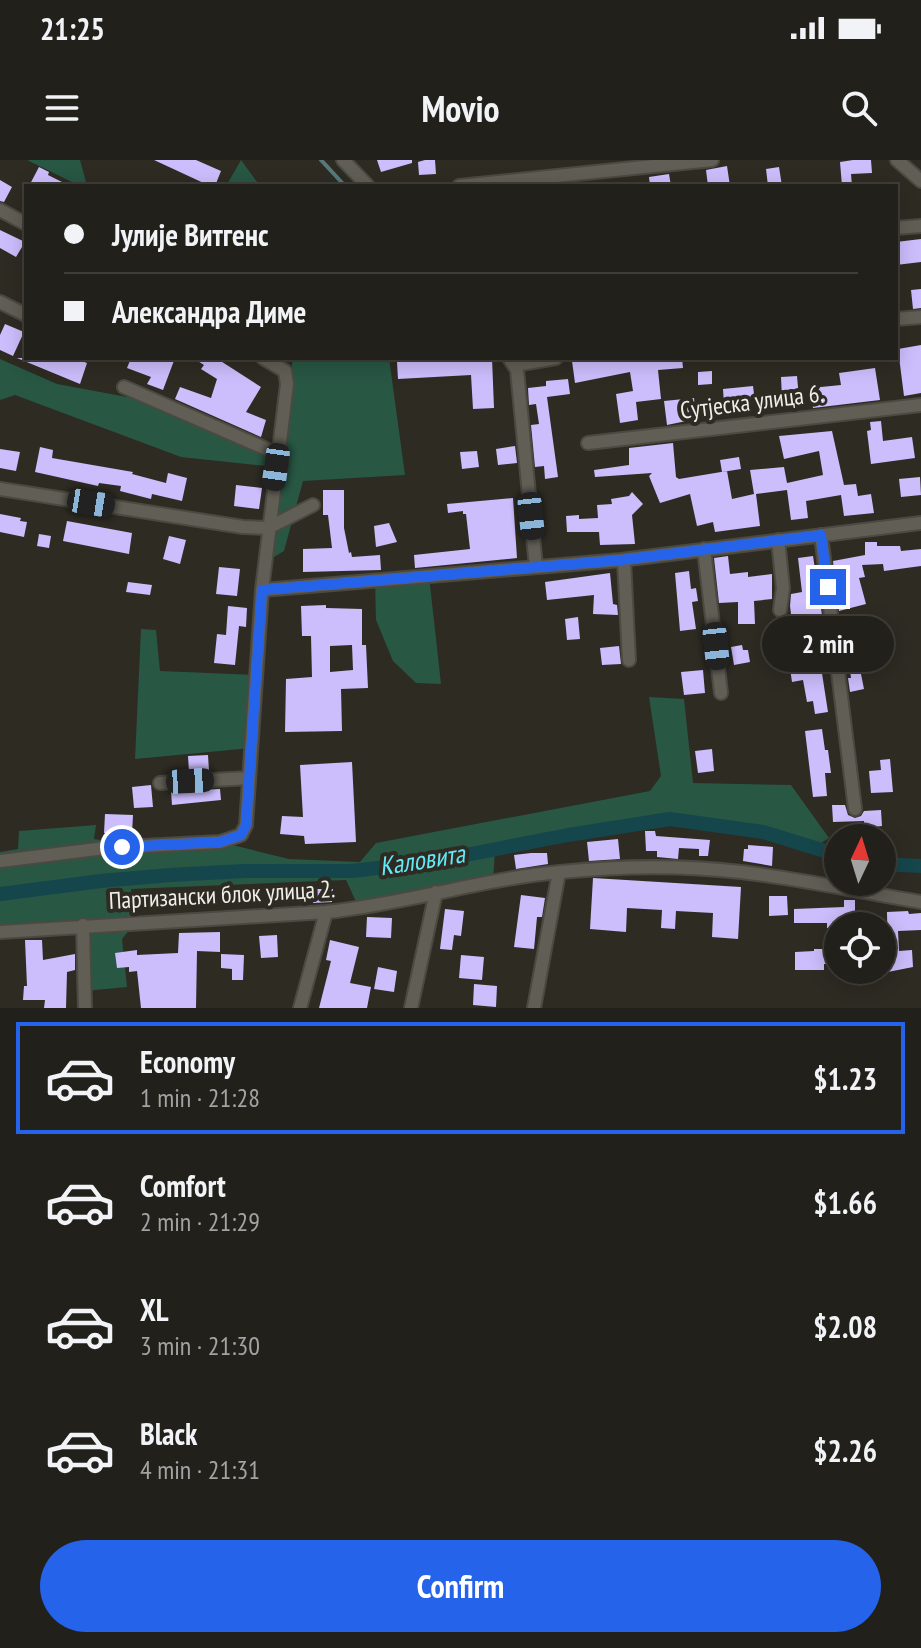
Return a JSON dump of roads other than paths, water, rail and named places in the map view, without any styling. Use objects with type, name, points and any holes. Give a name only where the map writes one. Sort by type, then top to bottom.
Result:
[{"type":"street","points":[[343,160],[366,184]]},
{"type":"street","points":[[478,184],[712,160]]},
{"type":"street","points":[[897,160],[921,181]]},
{"type":"street","points":[[0,210],[24,223]]},
{"type":"street","points":[[898,228],[921,226]]},
{"type":"street","points":[[0,302],[24,314]]},
{"type":"street","points":[[898,319],[921,317]]},
{"type":"street","points":[[0,861],[105,848],[220,842],[241,835],[246,825],[262,590],[287,377],[285,371],[266,360]]},
{"type":"street","points":[[512,361],[536,567]]},
{"type":"street","points":[[124,387],[278,454]]},
{"type":"street","name":"Сутјеска улица 6.","points":[[588,443],[921,405]]},
{"type":"street","points":[[0,489],[243,527],[268,528],[313,505]]},
{"type":"street","points":[[262,590],[624,560],[921,523]]},
{"type":"street","points":[[821,535],[855,809]]},
{"type":"street","points":[[778,540],[783,588],[780,610]]},
{"type":"street","points":[[704,549],[721,693]]},
{"type":"street","points":[[624,560],[629,660]]},
{"type":"street","points":[[160,783],[249,778]]},
{"type":"street","name":"Партизански блок улица 2.","points":[[0,932],[326,912],[493,881],[559,872],[634,867],[741,872],[921,902]]},
{"type":"street","points":[[534,1008],[559,872]]},
{"type":"street","points":[[411,1008],[436,892]]},
{"type":"street","points":[[300,1008],[326,912]]},
{"type":"street","points":[[83,925],[85,1008]]},
{"type":"waterway","points":[[321,160],[343,184]]},
{"type":"waterway","name":"Каловита","points":[[0,894],[170,875],[351,871],[430,862],[670,819],[763,832],[824,851]]},
{"type":"waterway","name":"Каловита","points":[[896,865],[921,866]]}]
